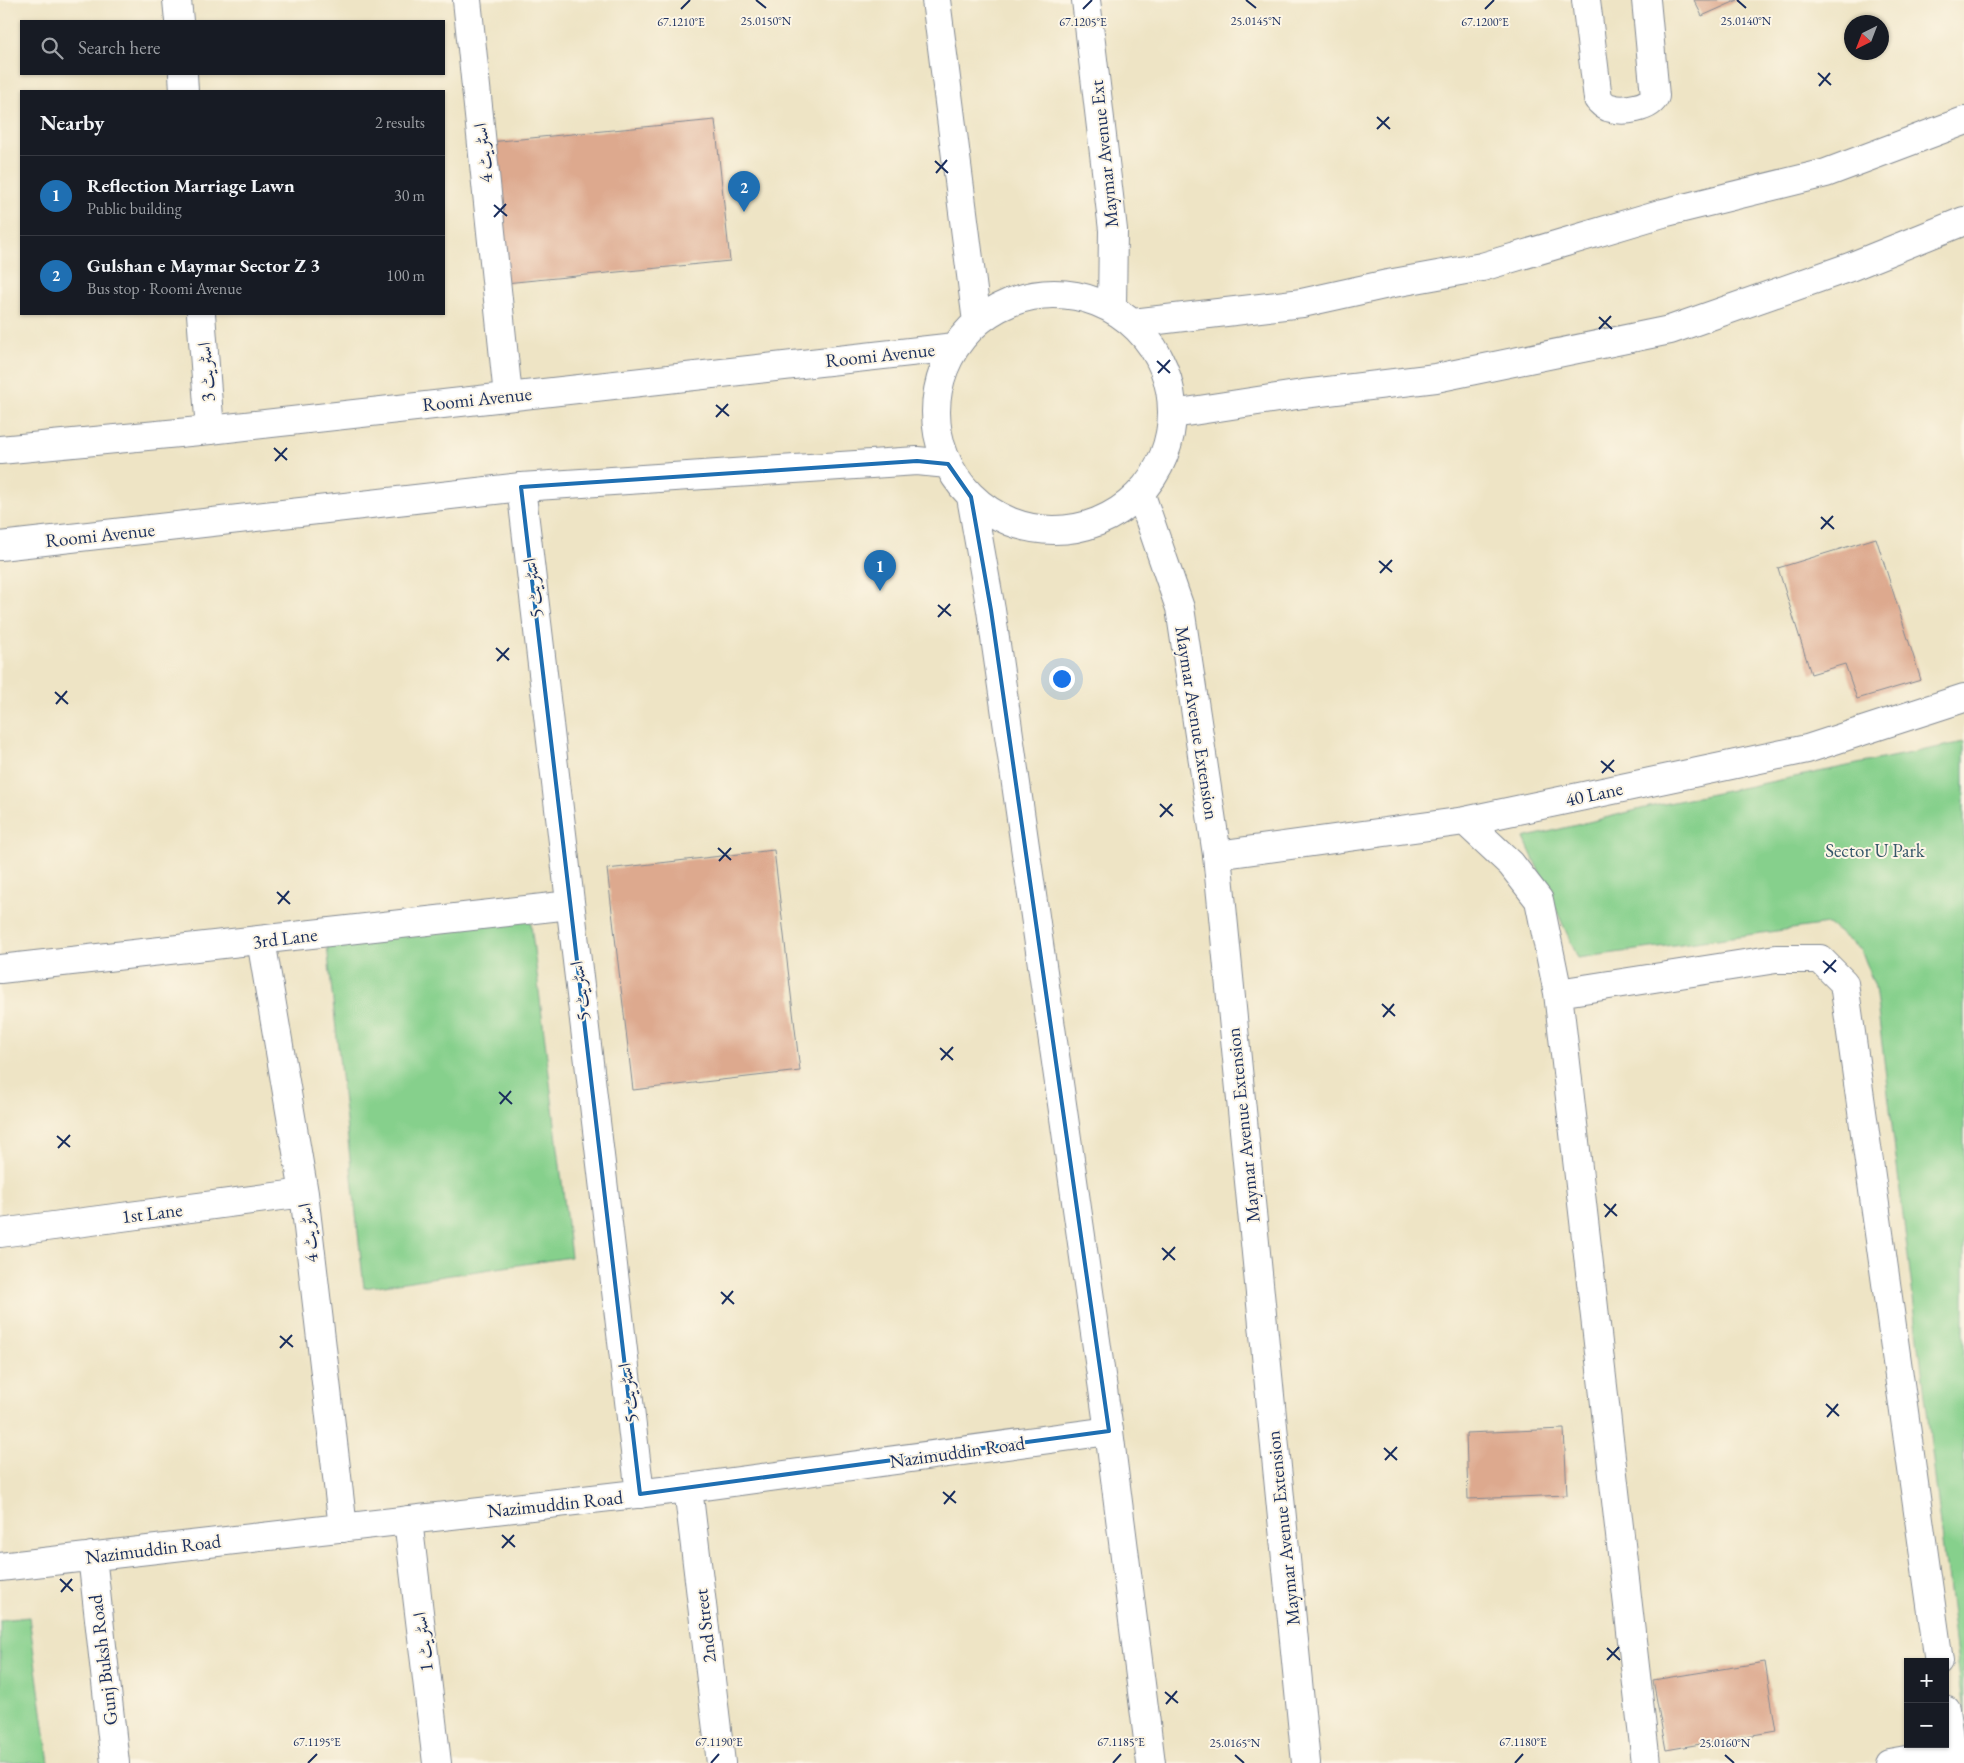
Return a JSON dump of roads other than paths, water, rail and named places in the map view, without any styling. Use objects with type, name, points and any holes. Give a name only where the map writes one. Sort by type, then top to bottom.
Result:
[{"type":"street","points":[[177,0],[178,20]]},
{"type":"street","name":"اسٹریٹ 4","points":[[467,0],[508,396]]},
{"type":"street","points":[[936,0],[978,322]]},
{"type":"street","name":"Maymar Avenue Ext","points":[[1086,0],[1123,316]]},
{"type":"street","points":[[1586,0],[1598,99],[1605,106],[1616,109],[1638,108],[1652,102],[1656,96],[1646,0]]},
{"type":"street","points":[[183,75],[184,90]]},
{"type":"street","points":[[1123,316],[1163,364],[1173,414],[1165,458],[1141,495],[1102,522],[1056,531],[1010,522],[971,497],[948,464],[936,425],[938,384],[955,347],[978,322],[1019,298],[1066,294],[1123,316],[1302,303],[1388,284],[1482,267],[1663,213],[1826,173],[1964,122]]},
{"type":"street","points":[[1173,414],[1302,394],[1436,378],[1670,330],[1850,267],[1964,221]]},
{"type":"street","name":"اسٹریٹ 3","points":[[201,315],[210,430]]},
{"type":"street","name":"Roomi Avenue","points":[[0,450],[210,430],[955,347]]},
{"type":"street","name":"Roomi Avenue","points":[[0,546],[521,487],[917,461],[948,464]]},
{"type":"street","name":"اسٹریٹ 5","points":[[521,487],[640,1494]]},
{"type":"street","name":"Maymar Avenue Extension","points":[[1141,495],[1180,608],[1217,855],[1306,1763]]},
{"type":"street","points":[[971,497],[991,610],[1109,1431],[1151,1763]]},
{"type":"street","name":"40 Lane","points":[[1217,855],[1464,821],[1807,748],[1964,698]]},
{"type":"street","points":[[1464,821],[1511,864],[1539,900],[1558,993],[1646,1763]]},
{"type":"street","name":"3rd Lane","points":[[0,969],[570,905]]},
{"type":"street","name":"اسٹریٹ 4","points":[[261,940],[304,1193],[343,1528]]},
{"type":"street","points":[[1558,993],[1776,958],[1820,960],[1844,983],[1937,1658]]},
{"type":"street","name":"1st Lane","points":[[0,1233],[304,1193]]},
{"type":"street","name":"Nazimuddin Road","points":[[0,1567],[640,1494],[1109,1431]]},
{"type":"street","name":"2nd Street","points":[[688,1488],[721,1763]]},
{"type":"street","name":"اسٹریٹ 1","points":[[408,1520],[437,1763]]},
{"type":"street","name":"Gunj Buksh Road","points":[[92,1556],[115,1763]]},
{"type":"street","points":[[1889,1763],[1958,1751],[1949,1723]]},
{"type":"place","name":"Gulshan e Maymar Sector Z 3","points":[[744,212]]},
{"type":"place","name":"Reflection Marriage Lawn","points":[[880,591]]},
{"type":"park label","name":"Sector U Park","points":[[1875,850]]}]
